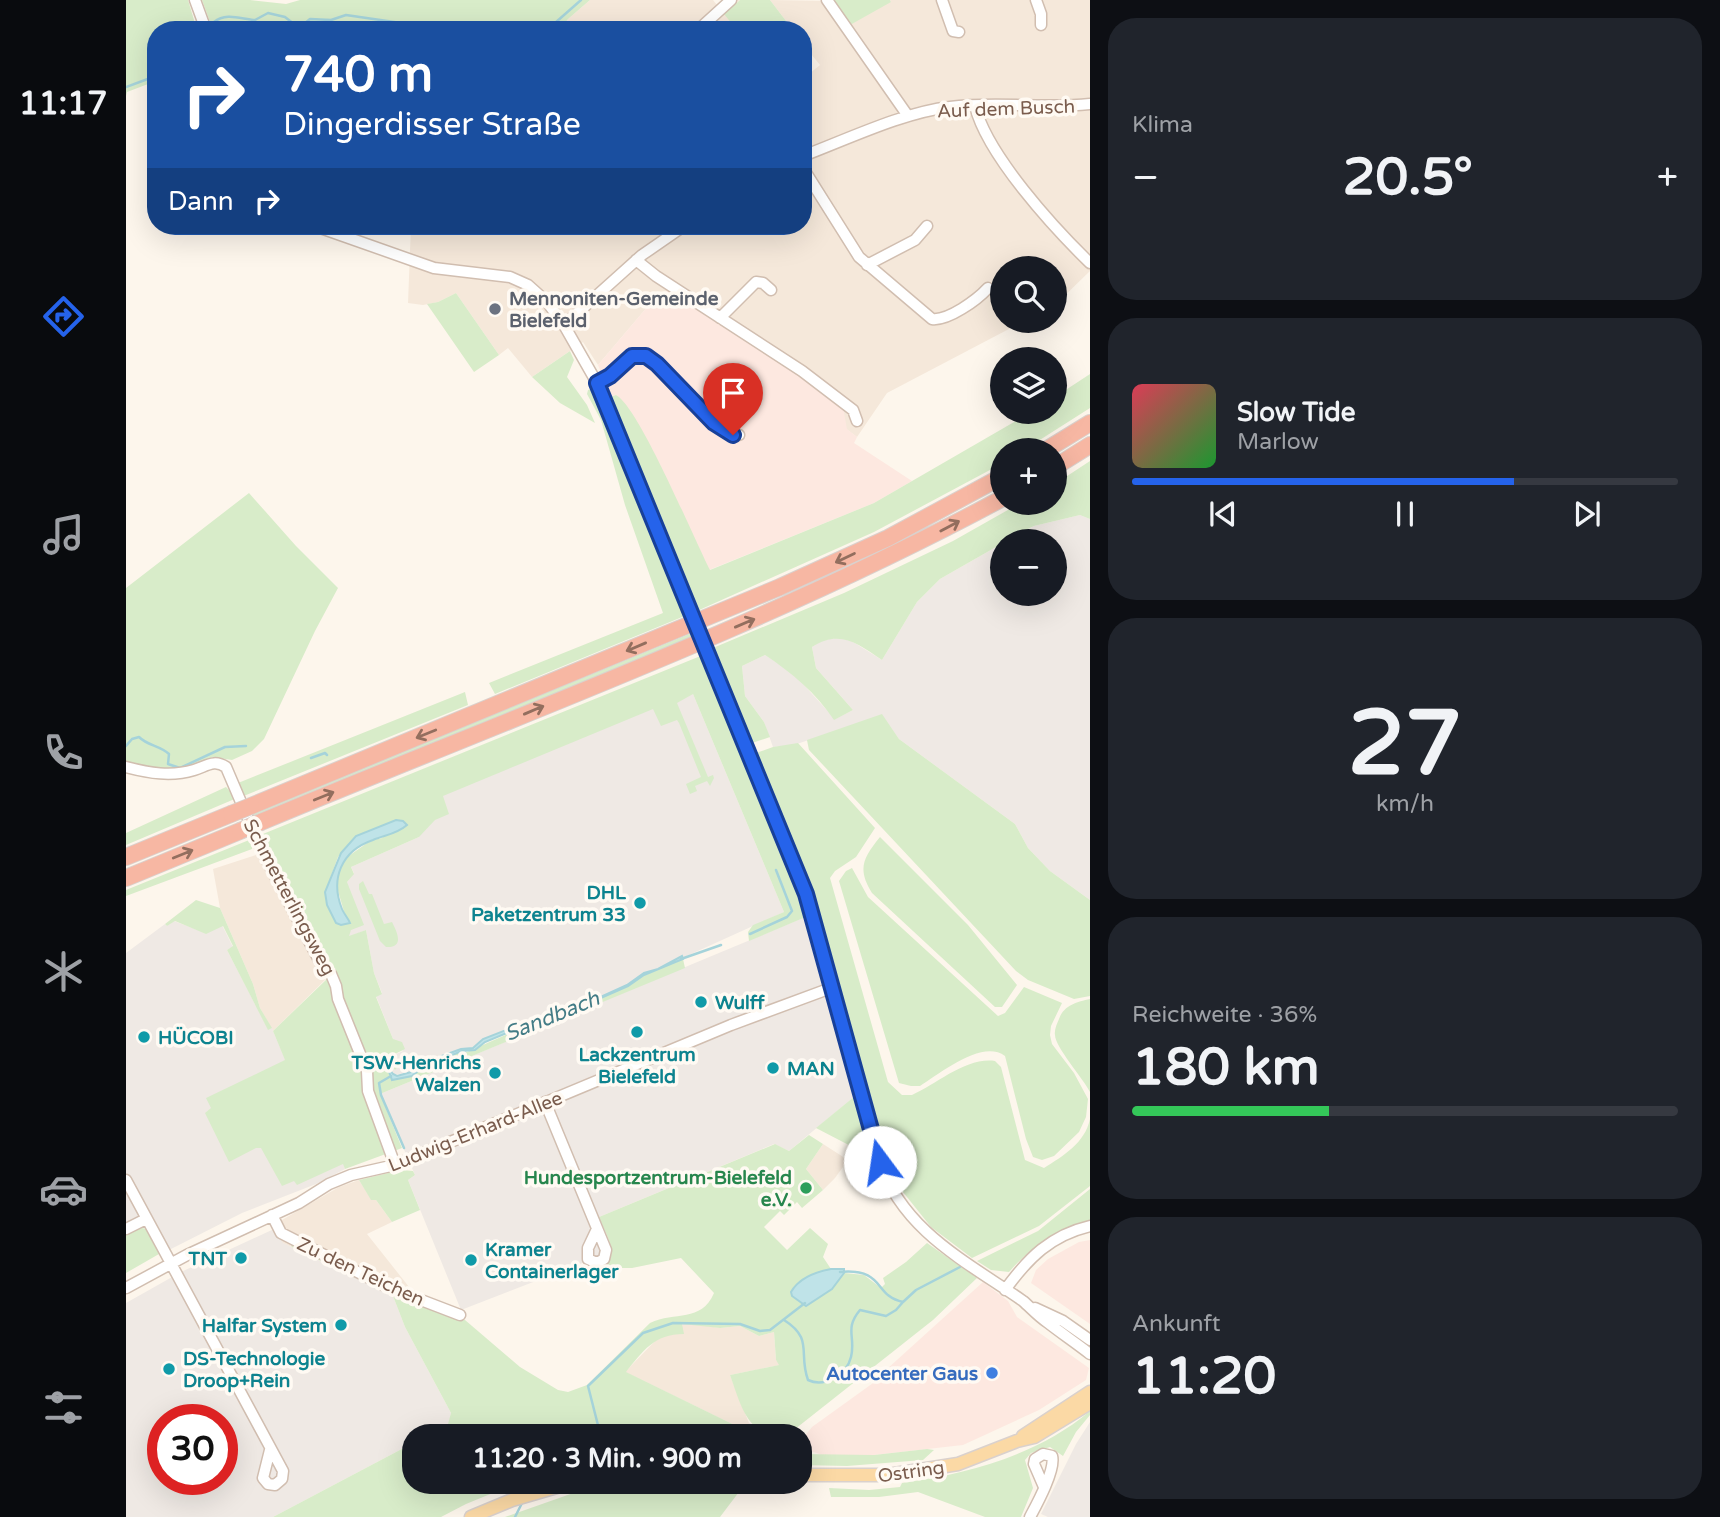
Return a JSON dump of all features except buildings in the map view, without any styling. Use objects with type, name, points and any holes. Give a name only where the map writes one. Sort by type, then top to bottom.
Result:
[{"type":"highway","points":[[1065,438],[1090,422]]},
{"type":"highway","points":[[1067,459],[1090,445]]},
{"type":"highway","points":[[126,857],[780,587],[888,538],[990,483]]},
{"type":"highway","points":[[126,878],[803,598],[896,554],[990,505]]},
{"type":"main road","name":"Ostring","points":[[1017,1441],[1031,1429],[1090,1392]]},
{"type":"main road","name":"Ostring","points":[[812,1475],[861,1477],[915,1472],[958,1464],[1034,1437],[1090,1404]]},
{"type":"main road","points":[[471,1517],[532,1494]]},
{"type":"street","points":[[195,0],[203,21]]},
{"type":"street","points":[[708,21],[732,0]]},
{"type":"street","points":[[827,0],[908,116]]},
{"type":"street","points":[[942,0],[953,31],[958,32]]},
{"type":"street","points":[[1036,0],[1041,14],[1041,25]]},
{"type":"street","name":"Auf dem Busch","points":[[812,153],[908,116],[950,107],[1055,107],[1090,104]]},
{"type":"street","points":[[975,106],[984,130],[1028,194],[1090,263]]},
{"type":"street","points":[[812,182],[859,257],[927,316],[935,320],[976,300],[988,288]]},
{"type":"street","points":[[867,265],[915,240],[927,226]]},
{"type":"street","points":[[340,235],[434,268],[516,279],[541,296],[564,325],[597,383],[806,894],[880,1162],[891,1190],[904,1209],[930,1237],[1026,1304],[1044,1321],[1090,1354]]},
{"type":"street","points":[[564,325],[636,260],[671,235]]},
{"type":"street","points":[[636,260],[808,375],[853,410],[857,421]]},
{"type":"street","points":[[720,318],[756,282],[771,289]]},
{"type":"street","points":[[597,383],[610,376],[632,356],[646,356],[722,430],[739,435]]},
{"type":"street","name":"Schmetterlingsweg","points":[[126,767],[166,774],[197,770],[210,763],[220,763],[226,767],[261,849],[321,964],[331,974],[338,999],[367,1070],[368,1091],[395,1165]]},
{"type":"street","name":"Ludwig-Erhard-Allee","points":[[126,1288],[169,1264],[299,1203],[328,1184],[351,1175],[395,1165],[719,1030],[831,988]]},
{"type":"street","points":[[545,1102],[597,1229]]},
{"type":"street","points":[[126,1180],[270,1450]]},
{"type":"street","name":"Zu den Teichen","points":[[272,1215],[281,1233],[387,1287],[460,1315]]},
{"type":"street","points":[[126,1229],[146,1219]]},
{"type":"street","points":[[1006,1290],[1024,1264],[1043,1246],[1065,1234],[1090,1226]]},
{"type":"street","points":[[1026,1304],[1062,1321],[1090,1340]]},
{"type":"street","points":[[1030,1517],[1044,1487]]},
{"type":"shaded area","points":[[590,0],[713,0],[717,5],[723,0],[740,0],[725,14],[730,21],[567,21]]},
{"type":"shaded area","points":[[770,0],[1090,0],[1090,271],[1067,293],[1067,256],[990,256],[990,333],[1001,333],[887,393],[857,437],[660,292],[598,365],[583,342],[532,377],[508,348],[499,355],[456,293],[438,302],[423,305],[408,303],[411,235],[812,235],[812,72],[820,65],[812,55],[812,21],[786,21]]},
{"type":"shaded area","points":[[667,290],[805,377],[843,407],[847,429],[857,437],[854,443],[912,481],[874,503],[709,570],[644,436],[616,395],[611,397],[598,365],[660,292],[663,294]]},
{"type":"shaded area","points":[[1080,515],[1090,519],[1090,900],[1050,871],[1028,848],[1015,824],[899,739],[882,715],[791,746],[773,747],[764,722],[745,696],[742,666],[765,655],[793,673],[835,719],[853,710],[816,668],[812,647],[822,640],[850,640],[882,660],[917,602],[940,579],[990,550],[990,606],[1067,606],[1067,529],[1029,529]]},
{"type":"shaded area","points":[[670,689],[693,694],[784,912],[644,973],[627,985],[594,1000],[568,1006],[483,1039],[473,1048],[439,1057],[411,1072],[393,1075],[384,1059],[403,1051],[393,1039],[376,996],[382,993],[374,973],[366,930],[349,937],[347,882],[354,873],[351,867],[419,837],[406,805]]},
{"type":"shaded area","points":[[264,844],[322,954],[327,978],[273,1031],[260,1008],[253,984],[220,908],[213,869],[260,855]]},
{"type":"shaded area","points":[[803,918],[855,1096],[789,1151],[774,1144],[599,1217],[612,1251],[612,1258],[606,1266],[594,1268],[585,1262],[461,1310],[408,1180],[415,1175],[380,1094]]},
{"type":"shaded area","points":[[174,921],[206,933],[222,925],[233,947],[227,950],[268,1029],[272,1028],[332,1168],[343,1163],[345,1169],[316,1184],[242,1213],[169,1250],[150,1212],[126,1224],[126,953],[165,924],[167,926]]},
{"type":"shaded area","points":[[823,1144],[848,1160],[823,1190],[806,1169]]},
{"type":"shaded area","points":[[359,1180],[371,1199],[376,1200],[392,1222],[367,1234],[413,1292],[461,1310],[465,1320],[282,1243],[275,1229],[282,1220],[339,1187]]},
{"type":"shaded area","points":[[274,1229],[283,1243],[393,1296],[405,1327],[451,1413],[449,1424],[402,1424],[402,1449],[273,1517],[126,1517],[126,1303],[181,1272]]},
{"type":"shaded area","points":[[1090,1240],[1090,1324],[1031,1283],[1036,1270],[1048,1259],[1079,1242]]},
{"type":"shaded area","points":[[983,1282],[1008,1301],[1017,1317],[1089,1368],[1086,1380],[1039,1410],[963,1445],[874,1455],[822,1455],[812,1451],[812,1427],[887,1373],[887,1369]]},
{"type":"shaded area","points":[[682,1324],[720,1328],[740,1326],[759,1336],[774,1332],[776,1360],[780,1365],[730,1375],[751,1424],[732,1424],[625,1372],[657,1339],[671,1334]]},
{"type":"shaded area","points":[[1090,1422],[1090,1517],[1048,1517],[1041,1514],[1076,1444]]},
{"type":"green space","points":[[126,0],[188,0],[194,21],[147,21],[147,84],[127,92],[126,96]]},
{"type":"green space","points":[[202,0],[250,0],[286,4],[300,0],[590,0],[567,21],[210,21]]},
{"type":"green space","points":[[740,0],[770,0],[786,21],[730,21],[724,14]]},
{"type":"green space","points":[[833,0],[890,0],[891,2],[850,25]]},
{"type":"green space","points":[[456,293],[499,355],[474,372],[427,304]]},
{"type":"green space","points":[[570,351],[574,360],[567,377],[587,405],[595,423],[560,403],[532,377]]},
{"type":"green space","points":[[1090,374],[1090,408],[1067,423],[1067,389]]},
{"type":"green space","points":[[593,388],[630,471],[687,615],[495,694],[489,683],[663,613],[625,505],[601,420],[587,394],[588,390]]},
{"type":"green space","points":[[616,395],[626,405],[652,447],[710,570],[874,503],[1011,424],[1065,424],[1043,438],[990,438],[990,470],[874,532],[697,611],[611,397]]},
{"type":"green space","points":[[1090,461],[1090,519],[1080,515],[1028,529],[990,529],[990,550],[940,579],[917,602],[882,660],[857,644],[840,639],[831,639],[812,647],[816,668],[853,710],[834,720],[803,684],[765,655],[742,666],[745,696],[764,722],[770,737],[752,743],[713,648],[844,593],[953,541],[999,515],[1067,515],[1067,476]]},
{"type":"green space","points":[[249,493],[338,588],[264,739],[252,751],[232,760],[213,757],[183,769],[148,768],[126,763],[126,588]]},
{"type":"green space","points":[[692,633],[694,636],[253,818],[251,814]]},
{"type":"green space","points":[[703,655],[792,865],[808,916],[749,941],[748,932],[753,925],[784,912],[693,694],[677,703],[708,777],[713,775],[710,786],[707,781],[695,786],[697,791],[690,794],[686,784],[701,777],[679,723],[677,720],[661,726],[653,709],[443,796],[449,814],[435,820],[419,837],[351,867],[354,874],[347,882],[364,925],[351,930],[349,936],[366,930],[374,973],[382,994],[376,997],[393,1039],[402,1042],[405,1049],[383,1060],[387,1066],[408,1055],[395,1070],[393,1067],[387,1068],[390,1077],[412,1076],[424,1066],[462,1051],[467,1052],[569,1007],[594,1001],[628,986],[644,975],[683,959],[685,968],[380,1094],[402,1148],[345,1169],[343,1164],[297,1185],[294,1181],[282,1186],[261,1148],[229,1162],[205,1113],[211,1108],[206,1098],[285,1060],[273,1031],[328,978],[322,954],[258,836]],"holes":[[[396,820],[382,838],[370,841],[343,860],[336,884],[345,915],[341,925],[336,923],[327,905],[325,892],[338,857],[356,836]]]},
{"type":"green space","points":[[465,692],[468,705],[241,797],[238,783]]},
{"type":"green space","points":[[882,714],[899,739],[1015,824],[1028,848],[1050,871],[1090,900],[1090,996],[1074,999],[1028,980],[1016,971],[809,750],[807,740]]},
{"type":"green space","points":[[798,743],[875,828],[856,857],[835,871],[830,878],[888,1082],[902,1095],[912,1095],[963,1067],[995,1061],[1001,1067],[1025,1160],[1044,1168],[1066,1154],[1078,1142],[1090,1119],[1090,1186],[1039,1226],[972,1258],[931,1227],[899,1187],[911,1173],[891,1170],[813,900],[756,753]]},
{"type":"green space","points":[[226,787],[237,798],[126,845],[126,833]]},
{"type":"green space","points":[[880,837],[968,925],[1017,985],[1002,1007],[995,1007],[872,893],[863,870],[869,851]]},
{"type":"green space","points":[[254,838],[252,849],[126,896],[126,890]]},
{"type":"green space","points":[[852,868],[868,897],[998,1016],[1005,1013],[1024,987],[1062,1003],[1051,1026],[1052,1044],[1074,1073],[1088,1099],[1086,1117],[1079,1132],[1054,1156],[1042,1160],[1033,1157],[1005,1056],[996,1052],[985,1052],[950,1066],[920,1086],[899,1083],[839,881],[846,871]]},
{"type":"green space","points":[[363,881],[369,894],[372,894],[384,924],[392,922],[396,930],[398,942],[392,947],[386,947],[380,941],[359,889],[359,884]]},
{"type":"green space","points":[[196,900],[220,908],[253,984],[260,1008],[272,1028],[268,1030],[227,950],[233,946],[223,926],[206,934],[175,921],[167,926],[165,924]]},
{"type":"green space","points":[[1090,999],[1090,1092],[1059,1047],[1055,1033],[1064,1010]]},
{"type":"green space","points":[[855,1096],[869,1151],[866,1154],[816,1128]]},
{"type":"green space","points":[[809,1135],[823,1144],[806,1169],[823,1190],[802,1208],[797,1202],[784,1215],[780,1211],[764,1227],[787,1250],[810,1228],[828,1244],[823,1257],[831,1269],[808,1278],[792,1296],[805,1305],[832,1289],[844,1273],[864,1275],[881,1288],[885,1284],[883,1278],[927,1243],[977,1278],[933,1320],[801,1424],[753,1424],[742,1408],[730,1375],[779,1365],[776,1360],[774,1332],[759,1336],[740,1326],[720,1328],[682,1324],[684,1334],[657,1340],[626,1372],[732,1424],[448,1424],[451,1413],[405,1327],[393,1296],[292,1247],[290,1242],[433,1309],[465,1320],[520,1367],[558,1390],[568,1392],[587,1385],[650,1323],[695,1313],[709,1302],[714,1293],[681,1258],[632,1268],[600,1268],[607,1264],[611,1252],[599,1217],[775,1144],[789,1151]]},
{"type":"green space","points":[[401,1170],[413,1171],[415,1175],[408,1180],[420,1210],[392,1222],[376,1200],[371,1200],[359,1180]]},
{"type":"green space","points":[[1090,1189],[1090,1222],[1045,1241],[1026,1254],[1009,1272],[991,1270],[977,1261],[1038,1231]]},
{"type":"green space","points":[[139,1227],[146,1229],[159,1254],[126,1273],[126,1234]]},
{"type":"green space","points":[[1090,1411],[1063,1456],[1050,1447],[1031,1453],[1025,1460],[1033,1488],[1021,1517],[985,1517],[918,1492],[879,1497],[831,1497],[829,1488],[869,1490],[900,1487],[902,1483],[977,1468],[1048,1440]]},
{"type":"green space","points":[[402,1449],[402,1494],[491,1494],[441,1517],[273,1517]]},
{"type":"green space","points":[[934,1450],[923,1460],[847,1466],[812,1465],[812,1454],[874,1455]]},
{"type":"green space","points":[[570,1494],[737,1494],[720,1517],[505,1517]]},
{"type":"water","points":[[396,820],[407,825],[362,845],[353,851],[341,867],[337,887],[342,909],[350,923],[336,923],[327,905],[325,892],[341,853],[356,836]]},
{"type":"water","points":[[682,956],[683,959],[644,975],[628,986],[594,1001],[569,1007],[485,1042],[475,1050],[462,1051],[424,1066],[412,1076],[392,1080],[387,1066],[397,1076],[411,1072],[439,1057],[461,1049],[473,1048],[483,1039],[568,1006],[594,1000],[627,985],[644,973]]},
{"type":"water","points":[[831,1269],[844,1269],[832,1289],[806,1306],[792,1296],[794,1287],[803,1279]]},
{"type":"waterway","points":[[557,21],[581,0]]},
{"type":"waterway","points":[[216,21],[224,17],[255,20],[268,13],[290,21]]},
{"type":"waterway","points":[[308,21],[331,20],[346,15],[387,21]]},
{"type":"waterway","points":[[126,87],[147,79]]},
{"type":"waterway","name":"Sandbach","points":[[126,746],[132,739],[139,737],[169,754],[168,764],[180,768],[225,747],[246,746]]},
{"type":"waterway","name":"Sandbach","points":[[311,758],[325,753],[327,755]]},
{"type":"waterway","name":"Sandbach","points":[[750,934],[787,917],[792,911],[776,870]]},
{"type":"waterway","name":"Sandbach","points":[[681,959],[721,945]]},
{"type":"waterway","points":[[391,1076],[379,1083],[381,1095],[404,1148]]},
{"type":"waterway","points":[[840,1272],[865,1274],[887,1294],[903,1302],[916,1290],[960,1267]]},
{"type":"waterway","points":[[784,1320],[802,1340],[808,1380],[828,1381],[840,1374],[849,1363],[852,1350],[851,1328],[860,1310],[886,1316],[903,1302]]},
{"type":"waterway","points":[[598,1424],[588,1386],[643,1333],[673,1323],[740,1324],[760,1331],[770,1330],[805,1303]]},
{"type":"waterway","points":[[515,1517],[522,1503]]},
{"type":"place","name":"Mennoniten-Gemeinde Bielefeld","points":[[495,309]]},
{"type":"place","name":"DHL Paketzentrum 33","points":[[640,903]]},
{"type":"place","name":"Wulff","points":[[701,1002]]},
{"type":"place","name":"Lackzentrum Bielefeld","points":[[637,1032]]},
{"type":"place","name":"HÜCOBI","points":[[144,1037]]},
{"type":"place","name":"MAN","points":[[773,1068]]},
{"type":"place","name":"TSW-Henrichs Walzen","points":[[495,1073]]},
{"type":"place","name":"Hundesportzentrum-Bielefeld e.V.","points":[[806,1188]]},
{"type":"place","name":"TNT","points":[[241,1258]]},
{"type":"place","name":"Kramer Containerlager","points":[[471,1260]]},
{"type":"place","name":"Halfar System","points":[[341,1325]]},
{"type":"place","name":"DS-Technologie Droop+Rein","points":[[169,1369]]},
{"type":"place","name":"Autocenter Gaus","points":[[992,1373]]},
{"type":"route","points":[[733,435],[714,423],[646,356],[632,356],[610,376],[597,383],[806,894],[880,1162]]}]
